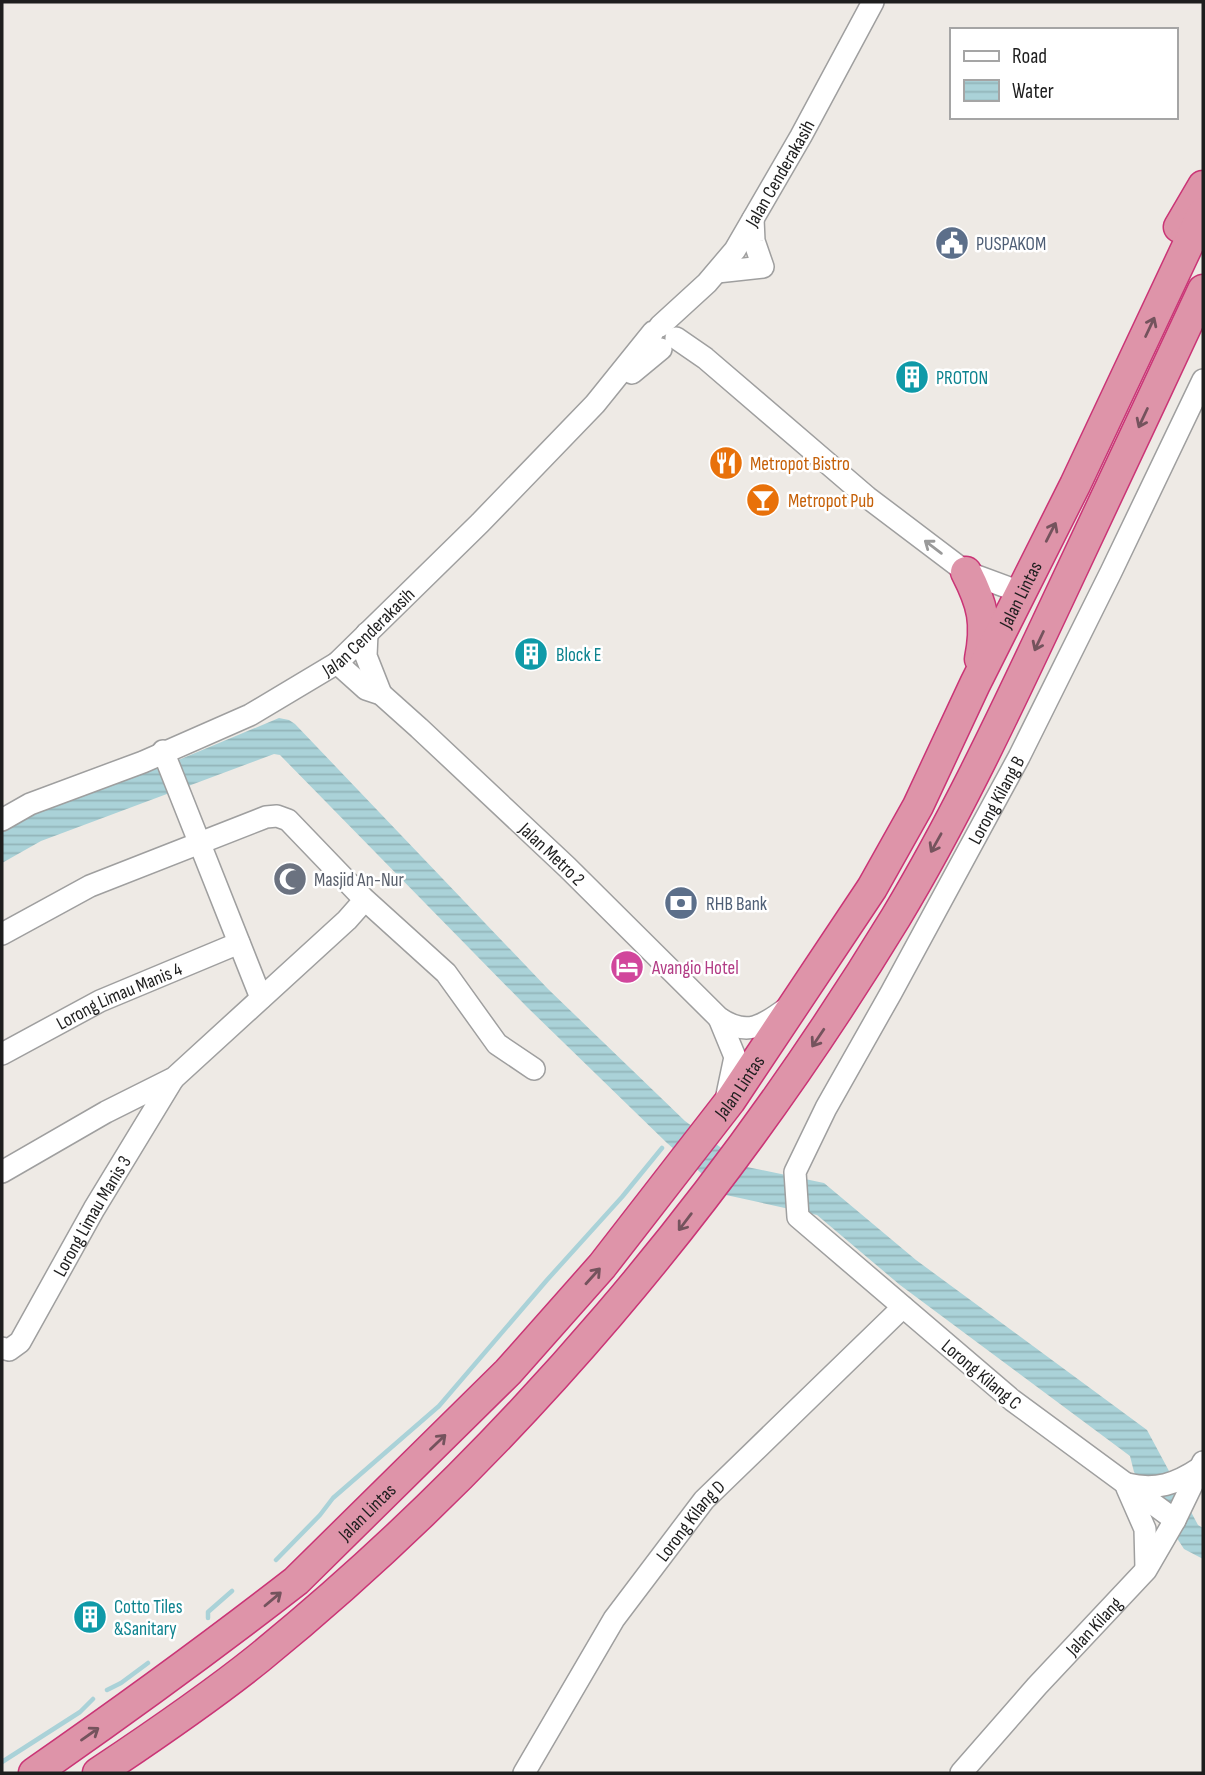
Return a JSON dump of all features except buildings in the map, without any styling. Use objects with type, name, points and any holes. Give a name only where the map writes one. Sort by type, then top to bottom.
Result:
[{"type":"highway","points":[[1203,186],[1155,271],[1160,284],[1168,289],[1182,293],[1194,292],[1203,287]]},
{"type":"highway","name":"Jalan Lintas","points":[[34,1773],[146,1695],[296,1581],[508,1372],[603,1266],[707,1133],[872,888],[918,806],[975,684],[1075,485],[1203,213]]},
{"type":"highway","name":"Jalan Lintas","points":[[99,1772],[258,1659],[388,1545],[474,1463],[549,1383],[673,1238],[793,1074],[897,914],[988,749],[1203,287]]},
{"type":"highway","points":[[966,572],[977,593],[984,620],[975,684]]},
{"type":"highway","points":[[1020,592],[1042,593],[1068,579]]},
{"type":"highway","points":[[918,806],[963,752],[973,745],[988,749]]},
{"type":"street","name":"Jalan Cenderakasih","points":[[2,820],[30,804],[165,756],[250,715],[337,663],[480,523],[595,404],[665,338],[735,250],[801,136],[873,2]]},
{"type":"street","points":[[712,277],[763,267],[754,241],[753,219]]},
{"type":"street","points":[[665,338],[705,358],[836,471],[966,572],[1020,592]]},
{"type":"street","name":"Lorong Kilang B","points":[[798,1217],[795,1172],[826,1108],[1019,757],[1203,380]]},
{"type":"street","name":"Jalan Metro 2","points":[[367,634],[366,656],[381,694]]},
{"type":"street","name":"Jalan Metro 2","points":[[337,663],[366,689],[381,694],[567,867],[719,1018],[730,1026],[752,1028],[767,1023],[798,1000]]},
{"type":"street","points":[[165,756],[261,998]]},
{"type":"street","points":[[2,934],[90,886],[266,817],[277,816],[288,820],[362,897],[446,973],[497,1044],[534,1069]]},
{"type":"street","points":[[2,1172],[106,1112],[174,1078],[347,920],[362,903],[362,897]]},
{"type":"street","name":"Lorong Limau Manis 4","points":[[2,1054],[100,1001],[239,943]]},
{"type":"street","name":"Jalan Metro 2","points":[[707,1133],[726,1098],[735,1063],[732,1044],[719,1018]]},
{"type":"street","name":"Lorong Limau Manis 3","points":[[5,1349],[20,1342],[94,1209],[174,1078]]},
{"type":"street","name":"Lorong Kilang C","points":[[798,1217],[1012,1400],[1175,1520]]},
{"type":"street","name":"Lorong Kilang D","points":[[524,1773],[614,1619],[704,1500],[903,1307]]},
{"type":"street","points":[[1125,1483],[1145,1488],[1164,1485],[1182,1480],[1202,1465]]},
{"type":"street","name":"Jalan Kilang","points":[[961,1773],[1037,1686],[1146,1570],[1202,1465]]},
{"type":"street","points":[[1125,1483],[1145,1529],[1146,1570]]},
{"type":"water","points":[[279,718],[295,724],[548,989],[685,1121],[747,1167],[824,1183],[916,1260],[1147,1430],[1198,1525],[1203,1528],[1203,1559],[1184,1549],[1134,1472],[1130,1456],[900,1285],[817,1215],[726,1195],[667,1143],[527,1007],[280,755],[274,754],[41,841],[2,863],[2,831],[34,812],[176,761]]},
{"type":"waterway","points":[[276,1560],[333,1498],[439,1406],[662,1148]]},
{"type":"waterway","points":[[208,1618],[208,1612],[232,1591]]},
{"type":"waterway","points":[[107,1690],[148,1663]]},
{"type":"waterway","points":[[2,1762],[80,1712],[93,1699]]},
{"type":"place","name":"PUSPAKOM","points":[[952,243]]},
{"type":"place","name":"PROTON","points":[[912,377]]},
{"type":"place","name":"Metropot Bistro","points":[[726,463]]},
{"type":"place","name":"Metropot Pub","points":[[763,500]]},
{"type":"place","name":"Block E","points":[[531,654]]},
{"type":"place","name":"Masjid An-Nur","points":[[290,879]]},
{"type":"place","name":"RHB Bank","points":[[681,903]]},
{"type":"place","name":"Avangio Hotel","points":[[627,967]]},
{"type":"place","name":"Cotto Tiles &Sanitary","points":[[90,1617]]}]
